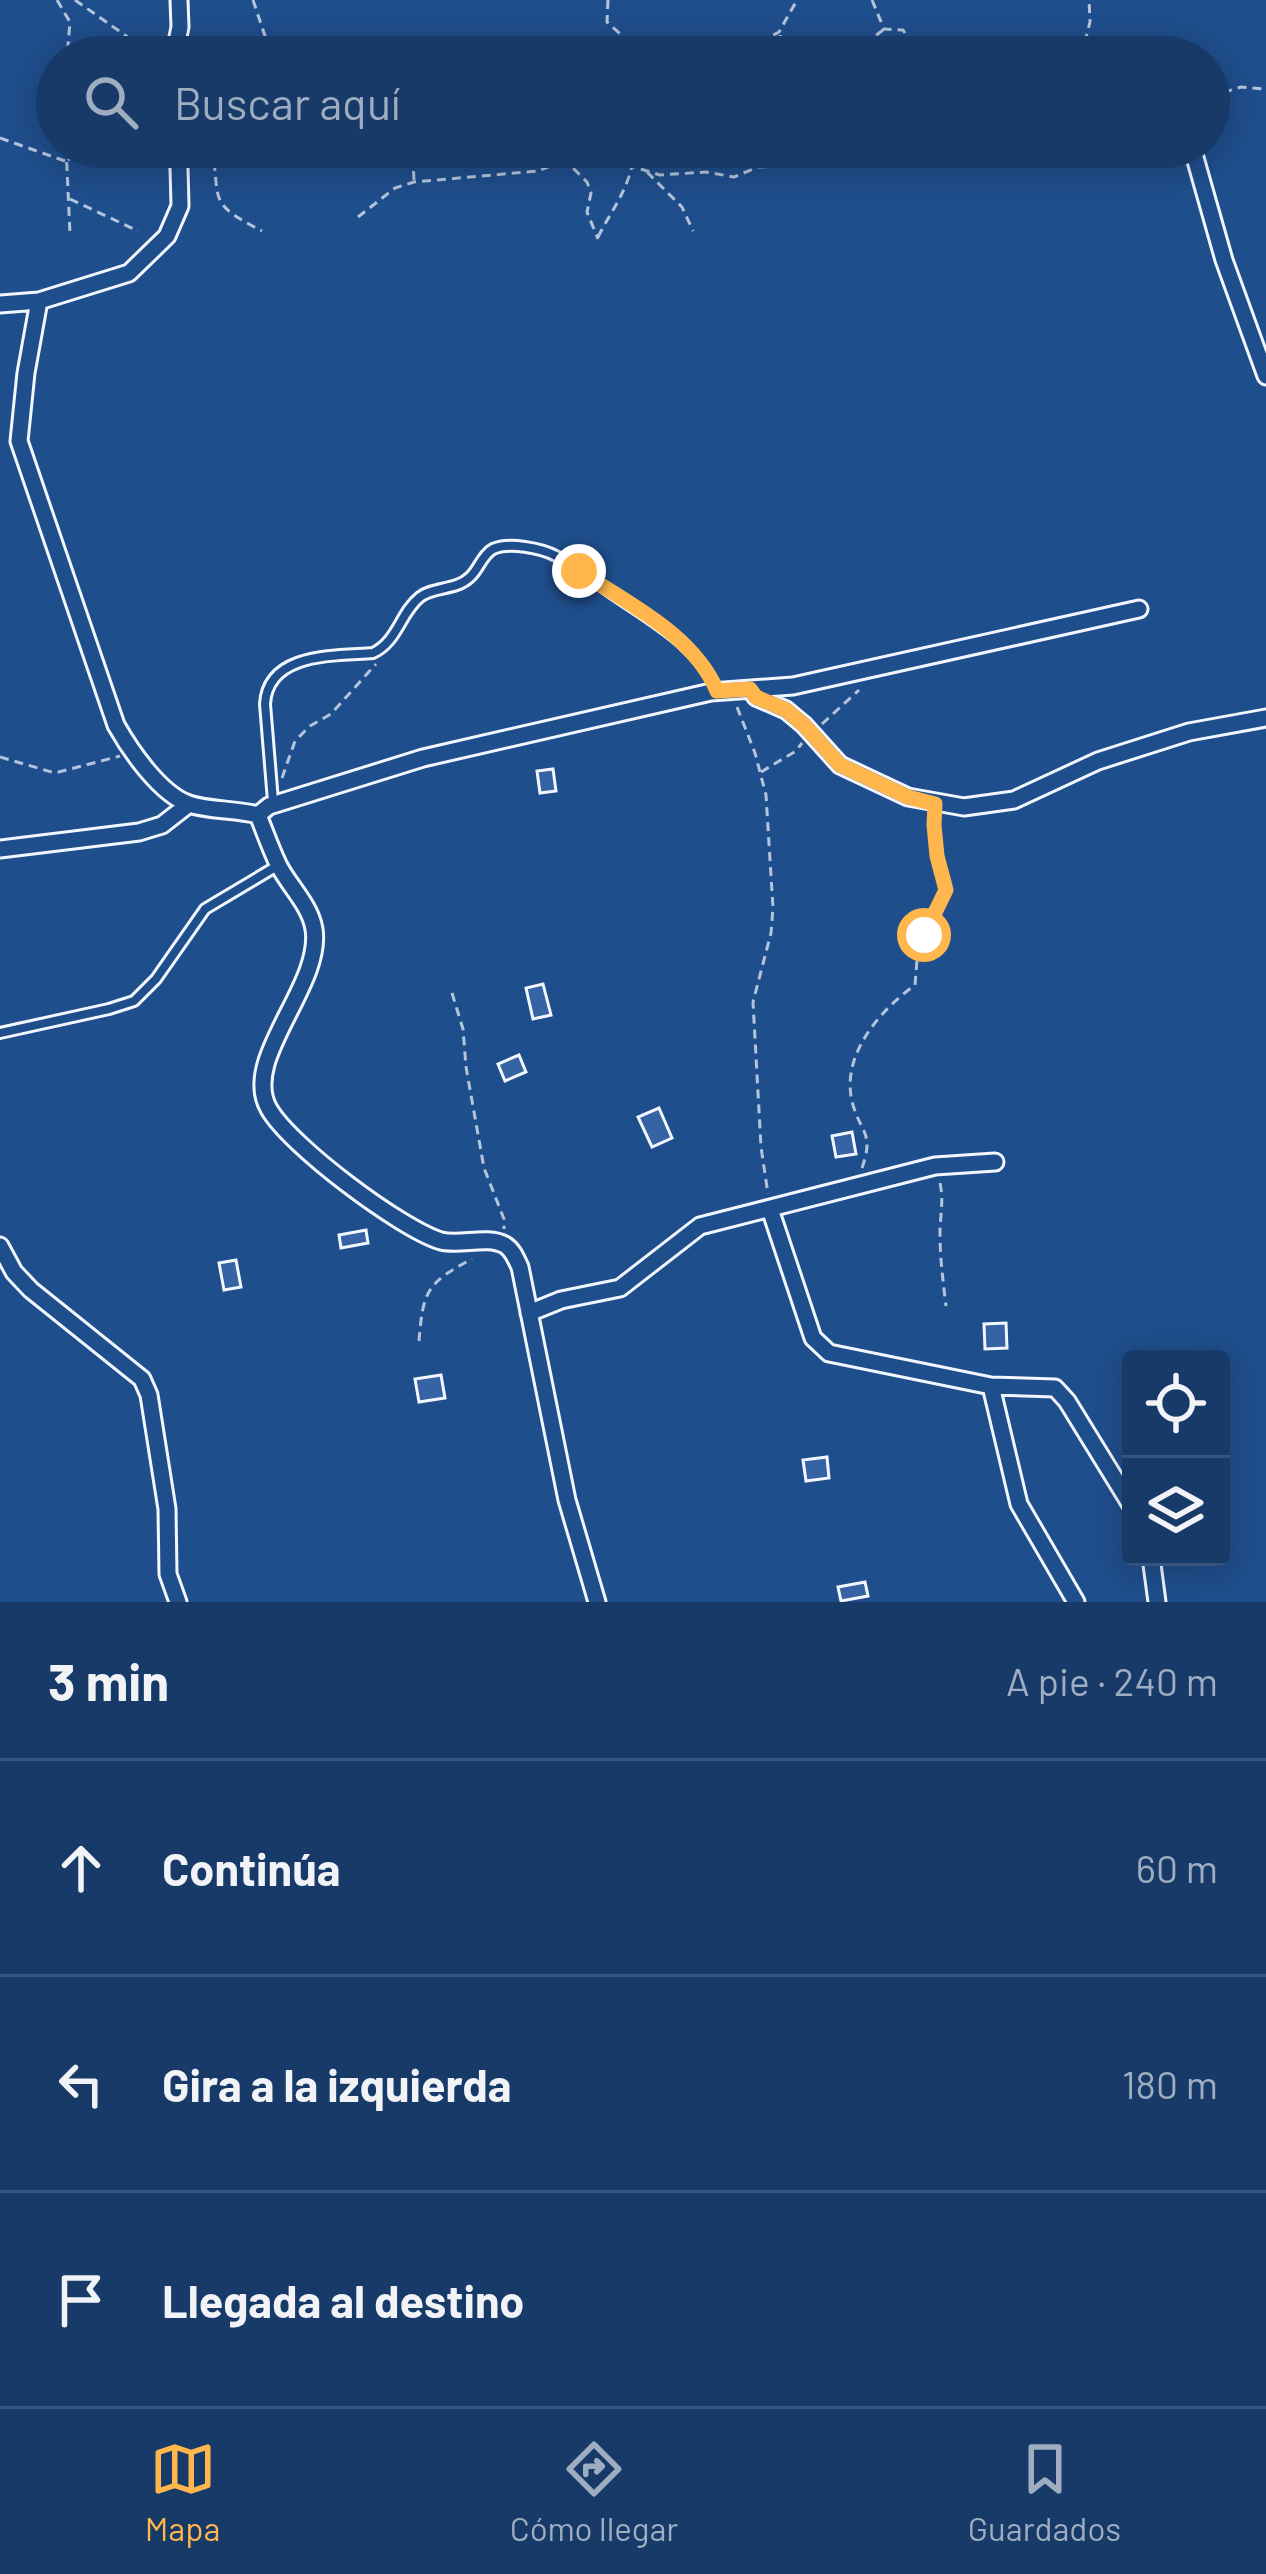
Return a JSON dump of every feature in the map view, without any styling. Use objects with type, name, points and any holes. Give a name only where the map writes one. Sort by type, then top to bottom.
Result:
[{"type":"street","points":[[178,36],[179,0]]},
{"type":"street","points":[[0,304],[39,301],[129,273],[167,236],[180,206],[179,168]]},
{"type":"street","points":[[1198,168],[1224,260],[1266,376]]},
{"type":"street","points":[[39,301],[19,441],[116,725],[132,754],[174,795],[189,804],[258,815]]},
{"type":"street","points":[[258,815],[273,796],[423,758],[722,691],[793,686],[1139,609]]},
{"type":"street","points":[[750,689],[804,725],[840,765],[908,797],[964,808],[1014,800],[1098,761],[1189,732],[1266,718]]},
{"type":"street","points":[[0,849],[139,832],[162,825],[189,804]]},
{"type":"street","points":[[258,815],[314,930],[308,972],[264,1074],[262,1094],[270,1112],[307,1153],[404,1225],[448,1242],[504,1244],[513,1252],[520,1267],[567,1500],[596,1602]]},
{"type":"street","points":[[529,1313],[561,1300],[620,1288],[700,1226],[935,1166],[994,1162]]},
{"type":"street","points":[[770,1209],[813,1338],[829,1353],[991,1386],[1055,1388],[1122,1490]]},
{"type":"street","points":[[0,1246],[31,1290],[142,1379],[167,1508],[168,1574],[178,1602]]},
{"type":"street","points":[[991,1386],[1019,1504],[1076,1602]]},
{"type":"street","points":[[1152,1566],[1157,1602]]},
{"type":"lane","points":[[273,796],[265,704],[272,679],[281,670],[313,658],[381,650],[418,598],[471,577],[488,551],[500,547],[554,554],[661,626],[700,662],[722,691]]},
{"type":"lane","points":[[0,1033],[134,1001],[156,979],[205,909],[279,865]]},
{"type":"path","points":[[57,0],[70,22],[69,36]]},
{"type":"path","points":[[75,0],[126,36]]},
{"type":"path","points":[[253,0],[265,36]]},
{"type":"path","points":[[608,0],[607,22],[623,36]]},
{"type":"path","points":[[772,36],[779,32],[796,0]]},
{"type":"path","points":[[872,0],[884,29]]},
{"type":"path","points":[[1086,36],[1089,0]]},
{"type":"path","points":[[875,36],[884,29],[903,30],[907,36]]},
{"type":"path","points":[[779,32],[780,36]]},
{"type":"path","points":[[1230,90],[1266,89]]},
{"type":"path","points":[[0,138],[36,150]]},
{"type":"path","points":[[67,168],[70,234]]},
{"type":"path","points":[[214,168],[216,194],[230,214],[262,231]]},
{"type":"path","points":[[413,168],[414,182]]},
{"type":"path","points":[[358,217],[395,188],[414,182],[546,168]]},
{"type":"path","points":[[572,168],[591,193],[587,212],[598,239],[626,190],[632,168]]},
{"type":"path","points":[[638,168],[660,175],[706,172],[734,177],[756,168]]},
{"type":"path","points":[[645,170],[682,207],[693,231]]},
{"type":"path","points":[[68,198],[138,231]]},
{"type":"path","points":[[273,796],[295,741],[332,714],[378,662],[381,650]]},
{"type":"path","points":[[722,691],[744,720],[766,795],[773,908],[753,1002],[760,1147],[770,1209]]},
{"type":"path","points":[[0,757],[55,773],[132,754]]},
{"type":"path","points":[[855,1187],[869,1142],[848,1082],[854,1058],[881,1012],[915,985],[924,935],[946,890],[937,856],[935,804]]},
{"type":"path","points":[[419,1341],[422,1301],[440,1278],[504,1244],[504,1220],[484,1168],[463,1029],[452,993]]},
{"type":"path","points":[[935,1166],[944,1200],[940,1264],[946,1306]]},
{"type":"building","points":[[553,769],[556,791],[540,793],[537,771]]},
{"type":"building","points":[[543,984],[551,1015],[533,1019],[526,988]]},
{"type":"building","points":[[519,1055],[526,1072],[505,1081],[498,1064]]},
{"type":"building","points":[[659,1108],[672,1138],[652,1147],[638,1117]]},
{"type":"building","points":[[852,1132],[856,1154],[836,1157],[832,1136]]},
{"type":"building","points":[[366,1230],[368,1243],[341,1248],[339,1235]]},
{"type":"building","points":[[236,1260],[241,1287],[224,1290],[219,1263]]},
{"type":"building","points":[[1006,1323],[1007,1348],[985,1349],[984,1324]]},
{"type":"building","points":[[441,1375],[445,1398],[419,1402],[415,1379]]},
{"type":"building","points":[[827,1457],[829,1478],[806,1481],[803,1460]]},
{"type":"building","points":[[865,1582],[868,1596],[841,1601],[838,1587]]},
{"type":"route","points":[[579,571],[675,636],[711,676],[717,691],[750,689],[804,725],[840,765],[908,797],[935,804],[937,856],[946,890],[924,935]]}]
